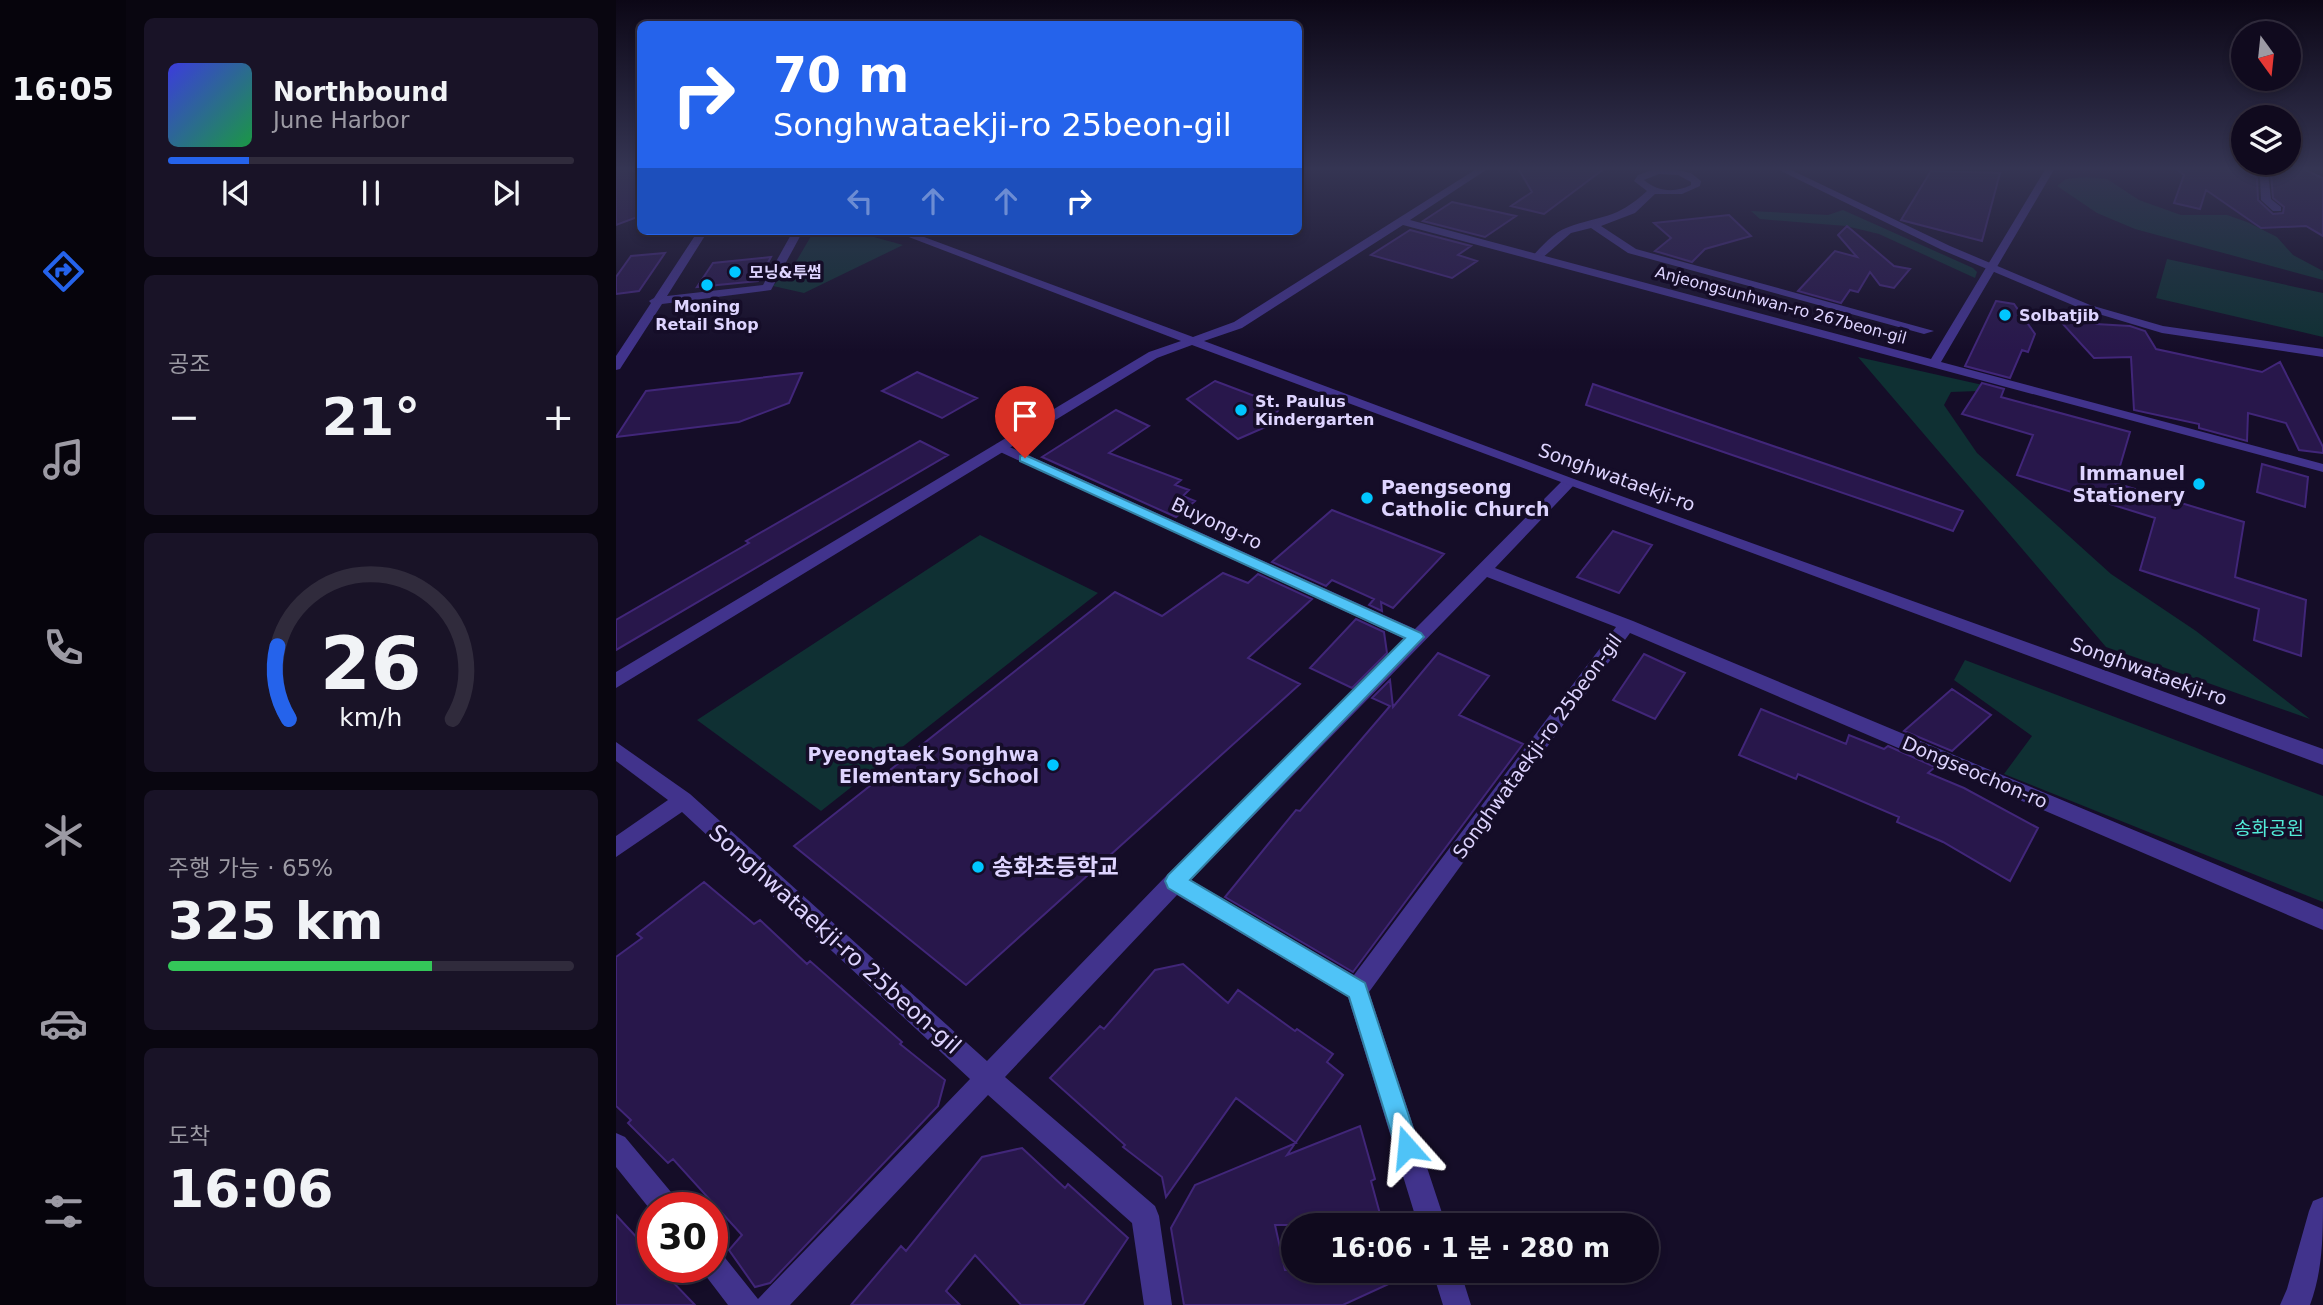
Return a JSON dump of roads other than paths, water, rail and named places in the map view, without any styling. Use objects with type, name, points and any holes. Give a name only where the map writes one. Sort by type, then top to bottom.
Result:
[{"type":"street","points":[[616,681],[1153,355],[1238,325],[1389,229]]},
{"type":"street","name":"Anjeongsunhwan-ro 267beon-gil","points":[[1431,229],[1935,362]]},
{"type":"street","points":[[1537,257],[1567,231],[1576,229]]},
{"type":"street","points":[[1599,229],[1632,251],[1928,331]]},
{"type":"street","points":[[1906,229],[1994,266],[2038,289],[2086,307],[2162,329],[2323,353]]},
{"type":"street","points":[[2016,229],[1935,362],[2323,468]]},
{"type":"street","points":[[616,366],[655,301],[700,235]]},
{"type":"street","points":[[655,301],[767,288],[796,235]]},
{"type":"street","name":"Songhwataekji-ro","points":[[909,235],[1569,482],[2323,757]]},
{"type":"street","name":"Buyong-ro","points":[[1001,447],[1416,637]]},
{"type":"street","points":[[771,1305],[1175,881],[1569,482]]},
{"type":"street","name":"Songhwataekji-ro 25beon-gil","points":[[1357,990],[1627,625],[1484,570]]},
{"type":"street","name":"Dongseochon-ro","points":[[1627,625],[2323,920]]},
{"type":"street","name":"Songhwataekji-ro 25beon-gil","points":[[616,750],[683,800],[987,1078],[1145,1216],[1158,1305]]},
{"type":"street","points":[[616,848],[683,800]]},
{"type":"street","points":[[1175,881],[1357,990],[1428,1213]]},
{"type":"street","points":[[616,1146],[653,1192]]},
{"type":"street","points":[[2294,1305],[2300,1294],[2323,1211]]},
{"type":"street","points":[[728,1283],[746,1305]]},
{"type":"street","points":[[1450,1283],[1457,1305]]},
{"type":"place","name":"모닝&투썸","points":[[735,272]]},
{"type":"place","name":"Moning Retail Shop","points":[[707,285]]},
{"type":"place","name":"Solbatjib","points":[[2005,315]]},
{"type":"place","name":"St. Paulus Kindergarten","points":[[1241,410]]},
{"type":"place","name":"Immanuel Stationery","points":[[2199,484]]},
{"type":"place","name":"Paengseong Catholic Church","points":[[1367,498]]},
{"type":"place","name":"Pyeongtaek Songhwa Elementary School","points":[[1053,765]]},
{"type":"place","name":"송화초등학교","points":[[978,867]]},
{"type":"park label","name":"송화공원","points":[[2269,828]]}]
